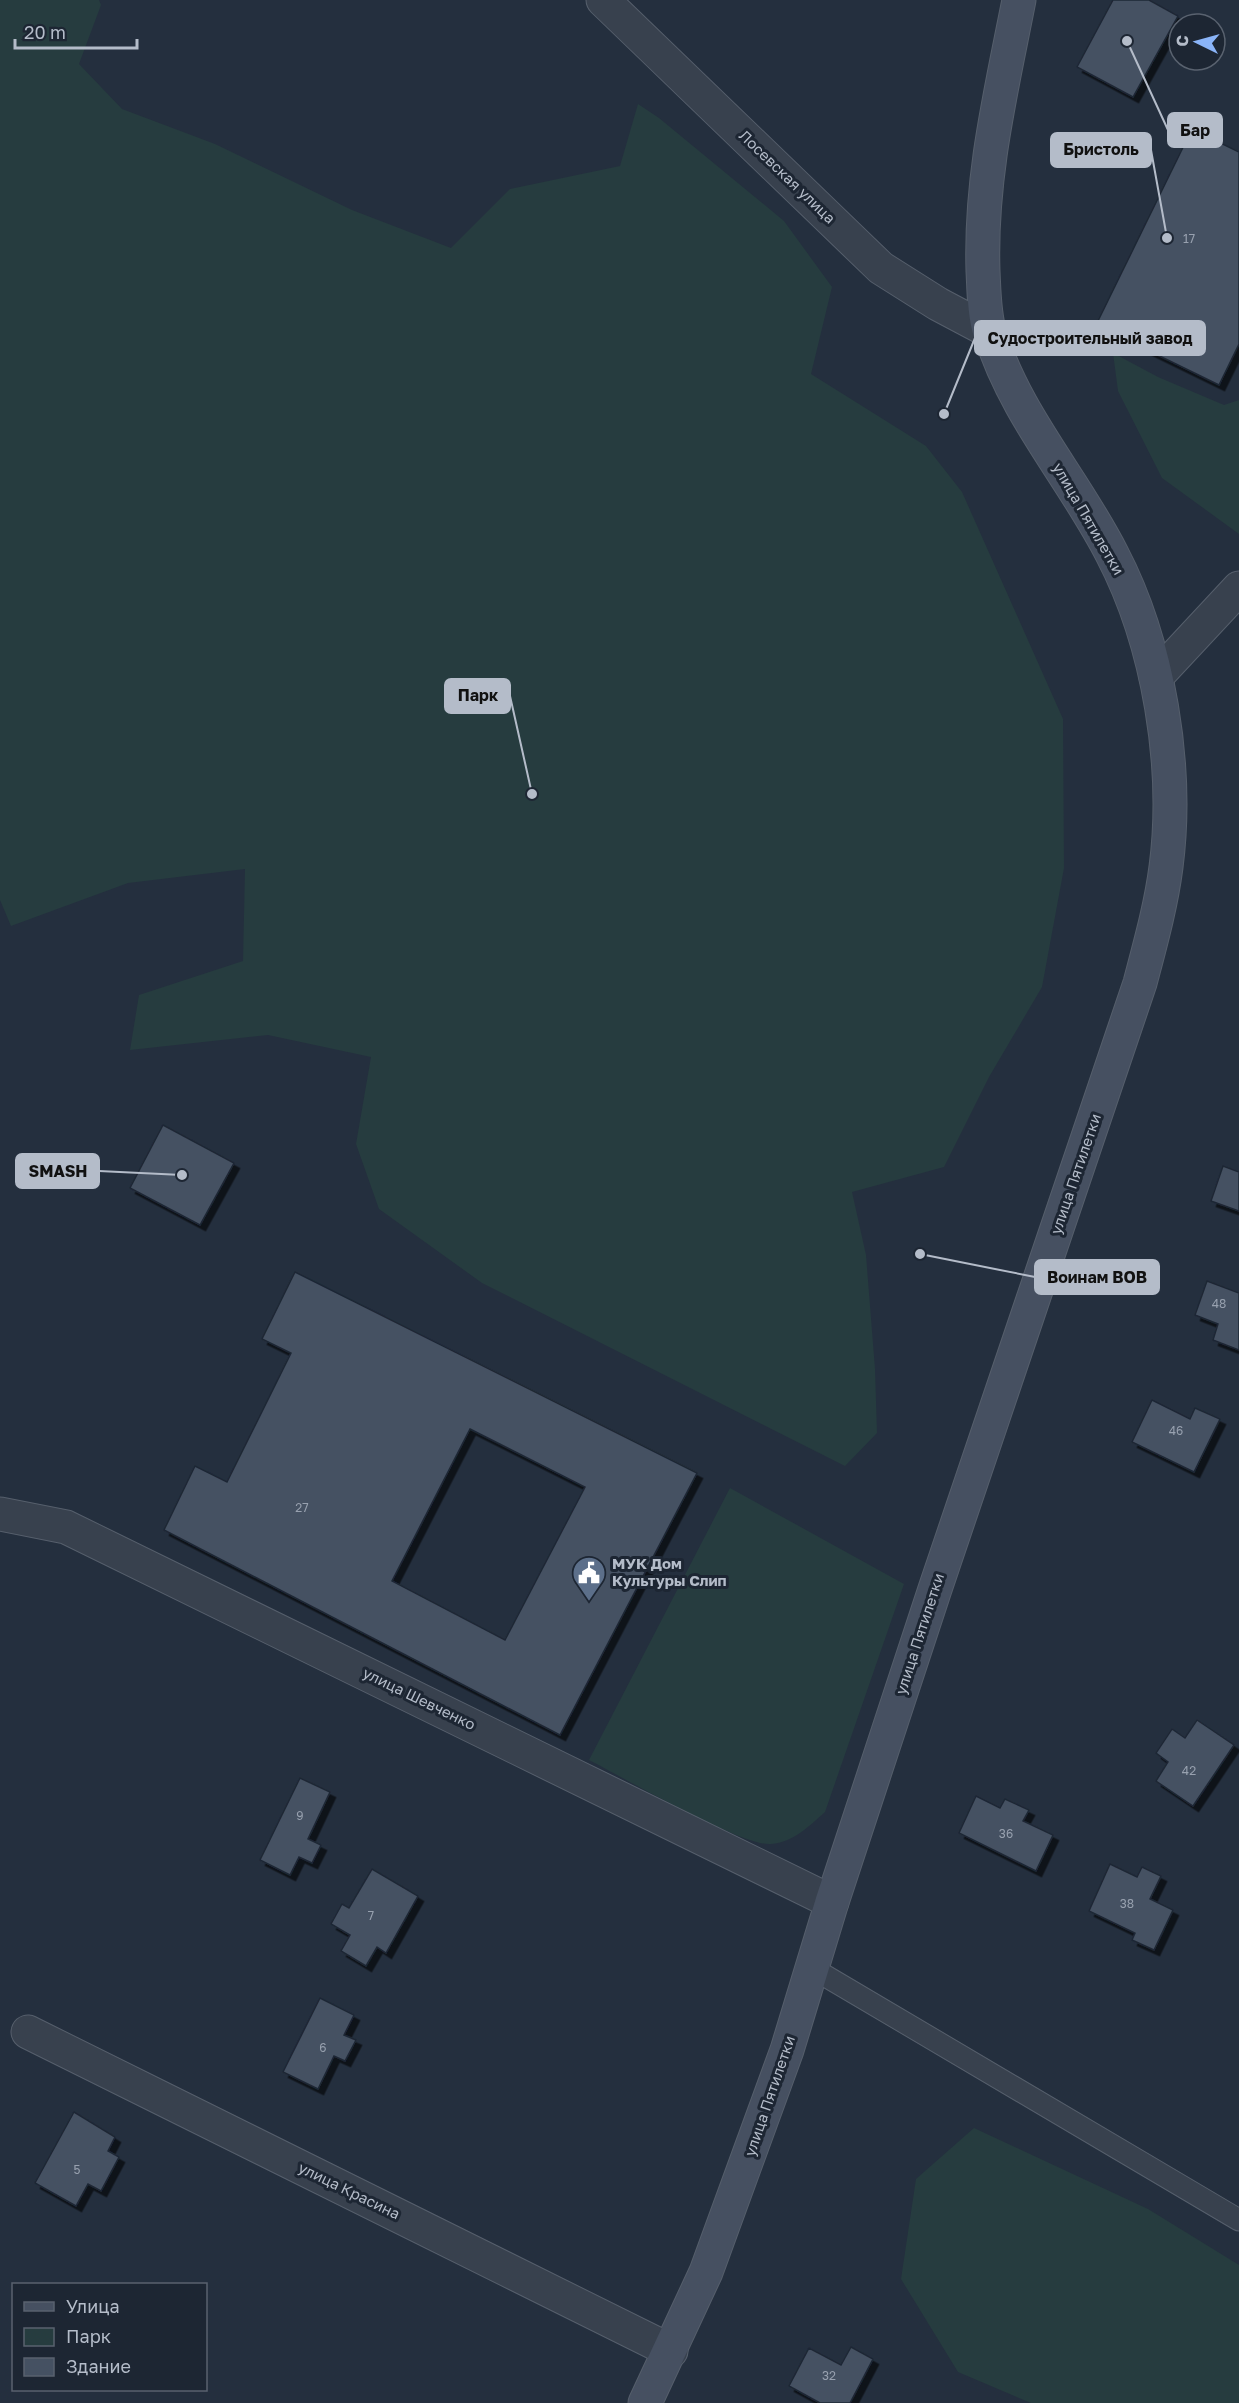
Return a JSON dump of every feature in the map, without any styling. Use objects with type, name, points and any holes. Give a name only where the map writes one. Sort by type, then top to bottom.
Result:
[{"type":"main road","name":"улица Пятилетки","points":[[645,2403],[706,2272],[787,2050],[832,1902],[935,1588],[1106,1086],[1149,949],[1166,866],[1169,806],[1166,749],[1156,677],[1136,609],[1113,555],[1080,498],[1032,426],[1007,376],[989,331],[982,230],[987,170],[1019,0]]},
{"type":"street","name":"Лосевская улица","points":[[603,0],[881,268],[938,304],[989,331]]},
{"type":"street","points":[[1156,677],[1239,588]]},
{"type":"street","name":"улица Шевченко","points":[[0,1514],[66,1527],[832,1902]]},
{"type":"street","name":"улица Красина","points":[[28,2032],[670,2351]]},
{"type":"lane","points":[[812,1968],[1239,2220]]},
{"type":"green space","points":[[0,0],[99,0],[101,5],[79,64],[122,109],[215,144],[352,210],[451,248],[510,189],[620,166],[638,104],[659,118],[784,221],[832,287],[811,374],[926,446],[962,492],[1063,719],[1064,868],[1042,987],[989,1077],[944,1167],[852,1192],[866,1255],[875,1369],[877,1433],[845,1466],[482,1283],[379,1209],[356,1144],[371,1057],[268,1035],[130,1050],[139,995],[243,961],[245,869],[128,883],[11,926],[0,900]]},
{"type":"green space","points":[[1113,353],[1158,377],[1224,405],[1239,400],[1239,534],[1162,478],[1118,391]]},
{"type":"green space","points":[[730,1488],[904,1584],[825,1812],[794,1837],[779,1843],[756,1842],[709,1823],[589,1760]]},
{"type":"green space","points":[[974,2128],[1148,2209],[1239,2265],[1239,2403],[1031,2403],[958,2372],[901,2279],[916,2179]]},
{"type":"building","points":[[1113,0],[1149,0],[1171,12],[1167,12],[1167,36],[1133,97],[1077,67]]},
{"type":"building","points":[[1192,129],[1239,152],[1239,344],[1219,385],[1096,325]]},
{"type":"building","points":[[163,1125],[234,1163],[200,1225],[130,1188]]},
{"type":"building","points":[[1223,1166],[1239,1172],[1239,1211],[1211,1201]]},
{"type":"building","points":[[295,1272],[697,1473],[560,1735],[164,1530],[195,1466],[227,1482],[291,1353],[262,1339]],"holes":[[[470,1429],[585,1487],[505,1640],[392,1581]]]},
{"type":"building","points":[[1207,1281],[1239,1293],[1239,1350],[1213,1340],[1218,1324],[1195,1315]]},
{"type":"building","points":[[1152,1400],[1190,1419],[1195,1408],[1220,1419],[1194,1472],[1132,1442]]},
{"type":"building","points":[[1197,1720],[1234,1745],[1193,1806],[1156,1781],[1168,1762],[1156,1753],[1172,1729],[1185,1738]]},
{"type":"building","points":[[300,1778],[330,1792],[308,1839],[321,1845],[312,1863],[299,1857],[290,1875],[260,1860]]},
{"type":"building","points":[[976,1796],[1000,1808],[1005,1799],[1029,1810],[1023,1821],[1053,1835],[1036,1871],[959,1833]]},
{"type":"building","points":[[1110,1864],[1137,1877],[1142,1867],[1161,1876],[1150,1899],[1173,1910],[1154,1950],[1132,1940],[1135,1933],[1089,1911]]},
{"type":"building","points":[[372,1869],[418,1896],[386,1953],[377,1947],[366,1966],[341,1951],[350,1935],[331,1924],[342,1904],[349,1908]]},
{"type":"building","points":[[320,1998],[354,2015],[344,2035],[356,2040],[345,2061],[334,2056],[318,2089],[283,2072]]},
{"type":"building","points":[[74,2112],[115,2137],[108,2151],[119,2157],[101,2191],[88,2184],[76,2206],[35,2183]]},
{"type":"building","points":[[851,2347],[873,2359],[850,2403],[820,2403],[789,2386],[809,2348],[841,2365]]},
{"type":"place","name":"Бар","points":[[1127,41]]},
{"type":"place","name":"Бристоль","points":[[1167,238]]},
{"type":"place","name":"Судостроительный завод","points":[[944,414]]},
{"type":"place","name":"Парк","points":[[532,794]]},
{"type":"place","name":"SMASH","points":[[182,1175]]},
{"type":"place","name":"Воинам ВОВ","points":[[920,1254]]},
{"type":"place","name":"МУК Дом Культуры Слип","points":[[589,1602]]}]
